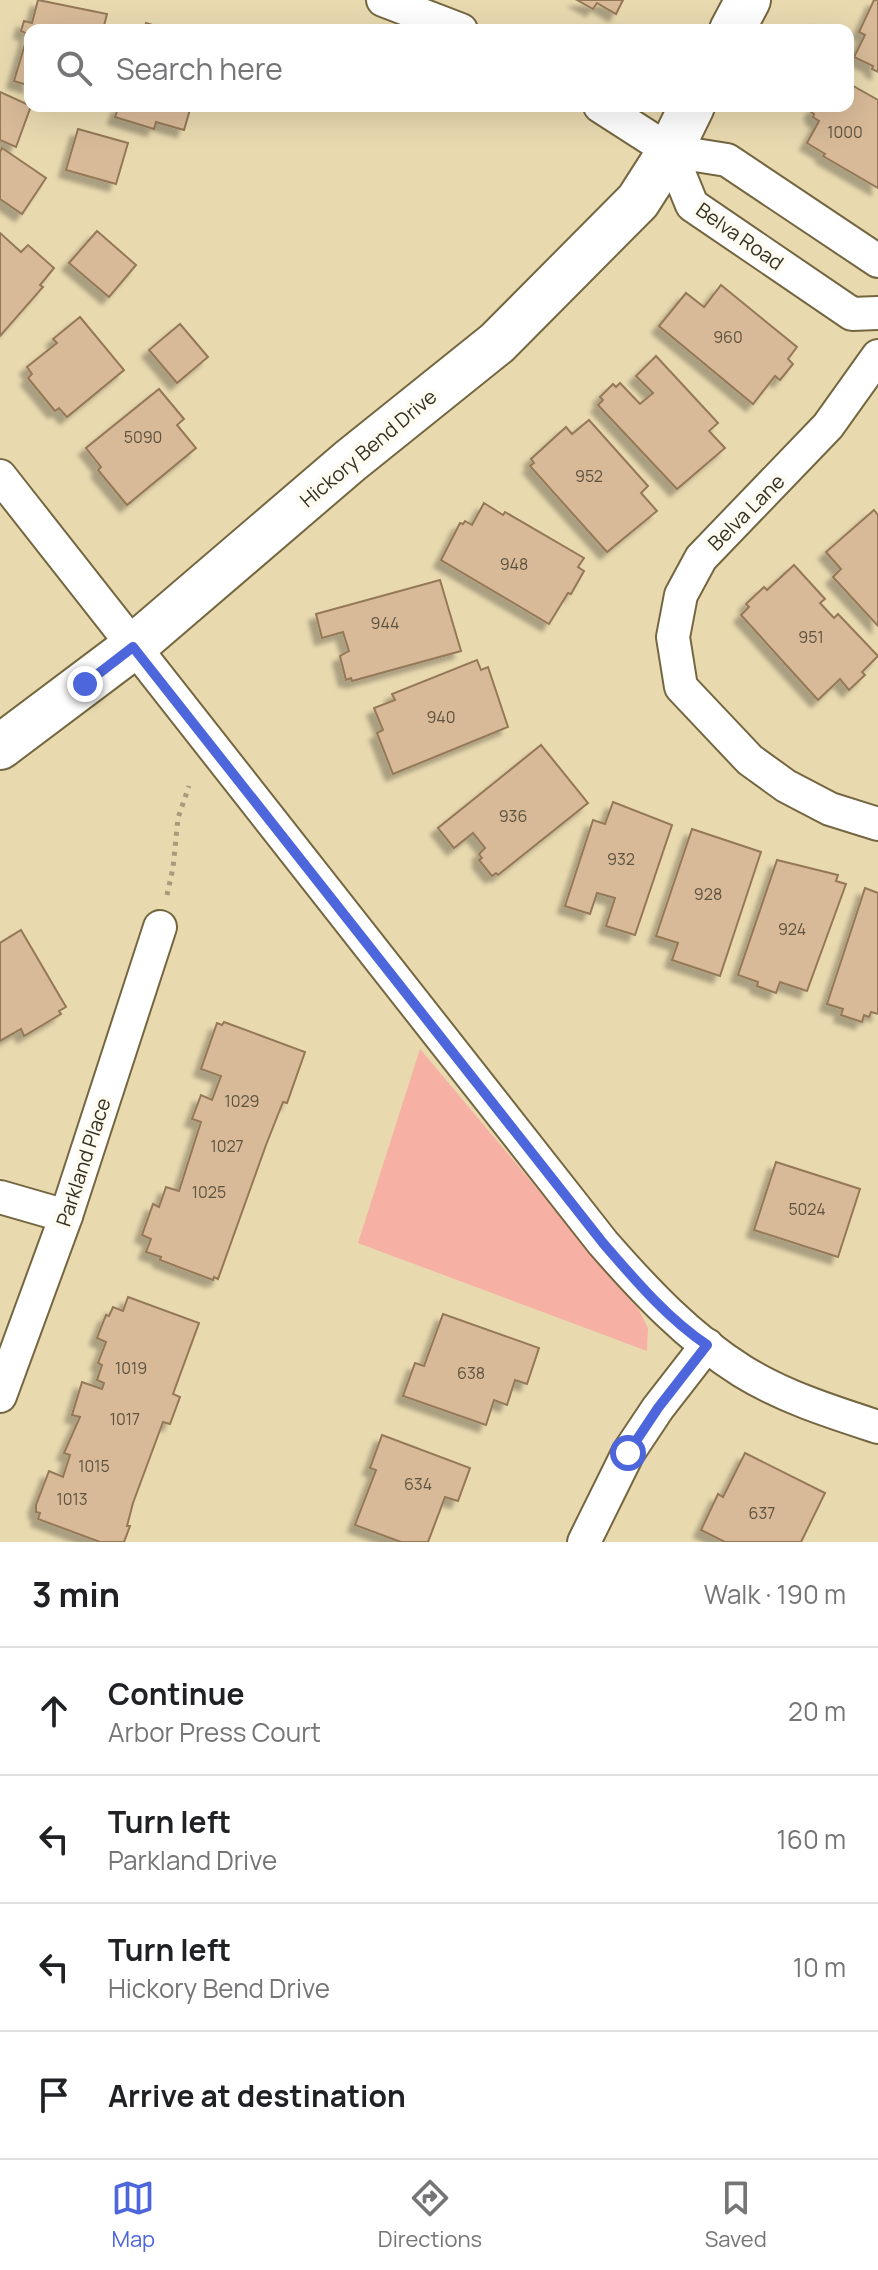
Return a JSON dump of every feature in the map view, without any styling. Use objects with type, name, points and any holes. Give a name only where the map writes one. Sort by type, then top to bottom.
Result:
[{"type":"street","points":[[383,0],[445,24]]},
{"type":"street","points":[[735,24],[748,0]]},
{"type":"street","points":[[609,112],[670,151],[727,160],[878,261]]},
{"type":"street","name":"Hickory Bend Drive","points":[[0,747],[133,647],[350,461],[497,343],[638,201],[670,151],[689,112]]},
{"type":"street","name":"Belva Road","points":[[670,151],[692,205],[852,314],[878,313]]},
{"type":"street","name":"Belva Lane","points":[[878,356],[828,426],[701,558],[681,595],[673,637],[681,687],[750,760],[786,786],[830,809],[878,824]]},
{"type":"street","points":[[0,476],[603,1243],[640,1285],[686,1331],[744,1372],[812,1405],[878,1427]]},
{"type":"street","name":"Parkland Place","points":[[0,1396],[66,1216],[160,927]]},
{"type":"street","points":[[0,1197],[66,1216]]},
{"type":"street","points":[[584,1542],[628,1453],[707,1345]]},
{"type":"path","points":[[160,927],[173,868],[178,818],[189,786]]},
{"type":"shaded area","points":[[420,1049],[639,1310],[648,1328],[647,1351],[358,1243]]},
{"type":"building","points":[[38,0],[107,14],[104,24],[24,24],[24,32],[21,31],[24,21],[32,23]]},
{"type":"building","points":[[577,0],[623,0],[616,14],[597,3],[593,9]]},
{"type":"building","points":[[874,0],[878,0],[878,72],[872,69],[873,66],[854,57],[865,35],[859,32]]},
{"type":"building","points":[[24,47],[24,84],[14,81]]},
{"type":"building","points":[[854,86],[878,100],[878,188],[823,156],[825,154],[807,143],[819,121],[813,117],[811,112],[854,112]]},
{"type":"building","points":[[0,92],[24,103],[24,112],[29,112],[16,147],[0,140]]},
{"type":"building","points":[[117,112],[189,112],[184,130],[156,122],[154,129],[115,117]]},
{"type":"building","points":[[78,129],[128,143],[116,184],[66,170]]},
{"type":"building","points":[[2,148],[46,178],[22,214],[0,199]]},
{"type":"building","points":[[97,231],[136,265],[109,297],[69,263]]},
{"type":"building","points":[[0,233],[21,252],[28,245],[54,268],[40,285],[43,287],[0,336]]},
{"type":"building","points":[[721,285],[797,347],[788,359],[793,364],[780,380],[775,376],[753,404],[659,326],[686,293],[704,307]]},
{"type":"building","points":[[80,317],[124,370],[67,417],[59,408],[55,411],[28,378],[32,374],[27,367],[57,343],[53,339]]},
{"type":"building","points":[[180,324],[208,357],[177,383],[149,350]]},
{"type":"building","points":[[656,356],[718,423],[709,431],[725,448],[677,489],[598,405],[603,400],[600,397],[613,384],[616,387],[620,383],[640,404],[653,393],[636,376]]},
{"type":"building","points":[[159,389],[184,419],[177,425],[196,448],[127,505],[98,470],[101,467],[86,448]]},
{"type":"building","points":[[589,420],[648,486],[641,493],[657,511],[607,552],[530,466],[534,463],[531,459],[566,427],[572,434]]},
{"type":"building","points":[[484,503],[584,558],[578,567],[584,571],[549,624],[441,560],[460,523],[465,521],[472,525]]},
{"type":"building","points":[[874,510],[878,515],[878,626],[833,577],[841,569],[826,552]]},
{"type":"building","points":[[794,565],[825,599],[820,603],[834,618],[838,614],[878,656],[862,672],[865,675],[849,690],[840,679],[818,700],[741,615],[749,607],[746,604],[764,587],[767,590]]},
{"type":"building","points":[[440,580],[461,651],[352,681],[351,678],[346,680],[340,656],[349,651],[343,632],[322,638],[316,614]]},
{"type":"building","points":[[477,660],[481,670],[488,667],[508,727],[393,774],[377,733],[383,730],[374,708],[395,700],[392,694]]},
{"type":"building","points":[[541,745],[588,803],[498,875],[492,876],[479,860],[482,858],[479,854],[485,848],[473,833],[454,848],[438,828]]},
{"type":"building","points":[[613,802],[672,825],[635,935],[606,926],[615,898],[597,893],[590,914],[565,906],[593,820],[605,824]]},
{"type":"building","points":[[692,829],[761,852],[720,976],[672,960],[678,943],[656,936]]},
{"type":"building","points":[[777,860],[838,875],[836,881],[846,884],[807,991],[780,982],[776,993],[738,975]]},
{"type":"building","points":[[865,888],[878,893],[878,1014],[871,1012],[869,1017],[864,1015],[862,1022],[841,1015],[843,1009],[827,1004]]},
{"type":"building","points":[[21,930],[66,1007],[59,1011],[61,1014],[24,1036],[21,1029],[0,1041],[0,943]]},
{"type":"building","points":[[224,1022],[305,1052],[287,1103],[283,1102],[266,1145],[218,1279],[214,1277],[213,1280],[146,1252],[151,1239],[142,1235],[153,1204],[159,1207],[166,1187],[179,1191],[201,1122],[192,1119],[201,1095],[212,1100],[221,1076],[201,1069],[217,1023],[222,1025]]},
{"type":"building","points":[[776,1162],[860,1189],[838,1257],[754,1230]]},
{"type":"building","points":[[128,1297],[199,1323],[173,1394],[180,1397],[170,1424],[163,1422],[133,1503],[124,1542],[100,1542],[38,1519],[40,1513],[36,1512],[36,1505],[49,1471],[63,1477],[70,1455],[64,1453],[80,1417],[72,1415],[82,1382],[102,1389],[104,1383],[97,1380],[102,1365],[98,1363],[106,1342],[97,1338],[106,1315],[109,1316],[113,1307],[123,1311]]},
{"type":"building","points":[[443,1314],[539,1348],[527,1384],[515,1380],[507,1405],[494,1400],[486,1425],[403,1396],[415,1363],[424,1366]]},
{"type":"building","points":[[382,1435],[470,1468],[458,1501],[445,1497],[428,1542],[401,1542],[355,1525],[376,1470],[370,1468]]},
{"type":"building","points":[[745,1453],[825,1493],[801,1542],[725,1542],[701,1530],[718,1494],[723,1497]]},
{"type":"route","points":[[85,684],[133,647],[603,1243],[686,1331],[707,1345],[628,1453]]}]
